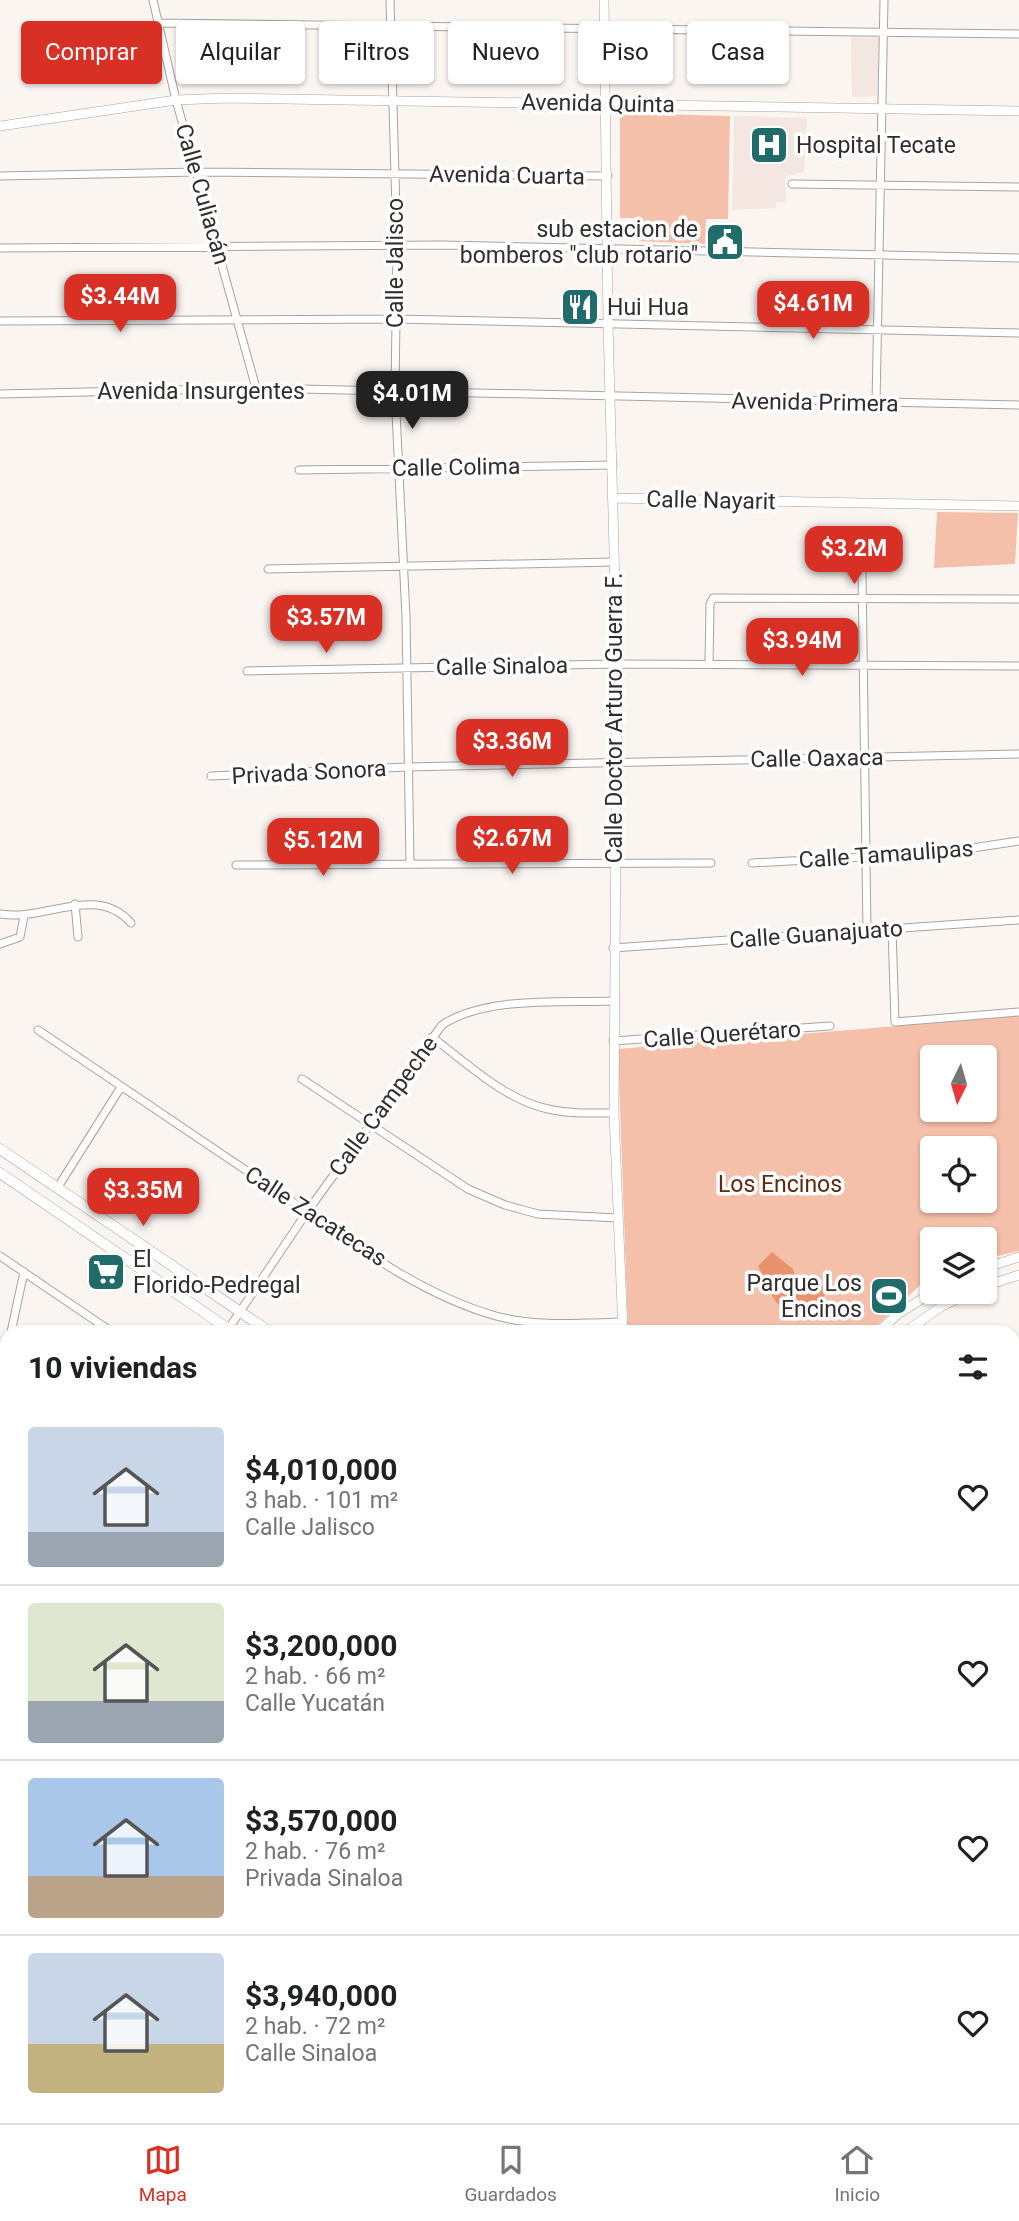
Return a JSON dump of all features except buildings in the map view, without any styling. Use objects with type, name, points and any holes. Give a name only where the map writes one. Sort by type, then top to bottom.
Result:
[{"type":"main road","points":[[0,1149],[260,1325]]},
{"type":"main road","points":[[0,1173],[220,1325]]},
{"type":"street","name":"Calle Culiacán","points":[[153,0],[158,21]]},
{"type":"street","name":"Calle Jalisco","points":[[390,0],[391,21]]},
{"type":"street","name":"Calle Doctor Arturo Guerra F.","points":[[604,0],[605,21]]},
{"type":"street","points":[[876,403],[884,0]]},
{"type":"street","points":[[162,23],[319,24]]},
{"type":"street","points":[[434,25],[578,27]]},
{"type":"street","points":[[673,29],[1019,34]]},
{"type":"street","name":"Calle Culiacán","points":[[162,37],[176,100],[256,388]]},
{"type":"street","name":"Calle Jalisco","points":[[393,84],[397,246],[396,392],[404,564],[410,863]]},
{"type":"street","name":"Calle Doctor Arturo Guerra F.","points":[[605,84],[617,663],[614,1113],[623,1325]]},
{"type":"street","name":"Avenida Quinta","points":[[0,126],[176,100],[228,98],[1019,111]]},
{"type":"street","name":"Avenida Cuarta","points":[[0,176],[197,172],[608,176]]},
{"type":"street","points":[[792,184],[1019,187]]},
{"type":"street","points":[[0,248],[397,246],[1019,258]]},
{"type":"street","points":[[0,321],[396,318],[1019,333]]},
{"type":"street","name":"Avenida Insurgentes","points":[[0,394],[256,388],[611,398]]},
{"type":"street","name":"Avenida Primera","points":[[611,398],[1019,405]]},
{"type":"street","name":"Calle Colima","points":[[299,470],[613,465]]},
{"type":"street","name":"Calle Nayarit","points":[[612,498],[1019,506]]},
{"type":"street","points":[[268,569],[404,564],[614,562]]},
{"type":"street","points":[[862,572],[867,931]]},
{"type":"street","points":[[709,664],[710,604],[717,598],[1019,599]]},
{"type":"street","name":"Calle Sinaloa","points":[[247,671],[617,663],[1019,666]]},
{"type":"street","name":"Calle Oaxaca","points":[[407,767],[1019,754]]},
{"type":"street","name":"Privada Sonora","points":[[211,776],[407,767]]},
{"type":"street","name":"Calle Tamaulipas","points":[[752,863],[939,853],[1019,841]]},
{"type":"street","points":[[236,866],[711,863]]},
{"type":"street","points":[[75,904],[78,937]]},
{"type":"street","points":[[0,914],[24,916],[75,904],[105,907],[125,916],[131,923]]},
{"type":"street","points":[[0,944],[20,937],[24,916]]},
{"type":"street","name":"Calle Guanajuato","points":[[613,948],[1019,919]]},
{"type":"street","points":[[892,929],[895,1022],[1019,1012]]},
{"type":"street","name":"Calle Campeche","points":[[232,1325],[307,1212],[432,1037],[456,1016],[475,1009],[613,1001]]},
{"type":"street","name":"Calle Querétaro","points":[[613,1041],[830,1026]]},
{"type":"street","name":"Calle Zacatecas","points":[[38,1030],[307,1212],[431,1290],[475,1310],[533,1322],[587,1325]]},
{"type":"street","points":[[432,1037],[525,1101],[546,1109],[575,1113],[614,1113]]},
{"type":"street","points":[[302,1079],[368,1126],[468,1189],[506,1205],[538,1214],[617,1218]]},
{"type":"street","points":[[58,1187],[121,1087]]},
{"type":"street","points":[[0,1256],[102,1325]]},
{"type":"street","points":[[997,1264],[1019,1257]]},
{"type":"street","points":[[13,1325],[24,1272]]},
{"type":"street","points":[[997,1282],[1019,1276]]},
{"type":"street","points":[[886,1325],[920,1300]]},
{"type":"street","points":[[915,1325],[946,1304]]},
{"type":"shaded area","points":[[851,37],[879,38],[877,96],[852,97]]},
{"type":"shaded area","name":"Hospital Tecate","points":[[734,116],[807,118],[804,172],[785,176],[786,202],[776,202],[776,208],[732,210]]},
{"type":"shaded area","points":[[772,1252],[793,1269],[796,1278],[824,1287],[826,1292],[818,1303],[809,1309],[796,1312],[787,1310],[774,1300],[758,1266]]},
{"type":"green space","points":[[620,113],[730,116],[728,219],[706,219],[705,244],[639,241],[639,218],[620,218]]},
{"type":"green space","points":[[937,512],[1018,513],[1015,564],[934,568]]},
{"type":"green space","name":"Los Encinos","points":[[1019,1016],[1019,1251],[997,1256],[997,1227],[920,1227],[920,1285],[877,1325],[628,1325],[618,1049]]},
{"type":"place","name":"Hospital Tecate","points":[[769,145]]},
{"type":"place","name":"sub estacion de bomberos \"club rotario\"","points":[[725,242]]},
{"type":"place","name":"Hui Hua","points":[[580,307]]},
{"type":"place","name":"El Florido-Pedregal","points":[[106,1272]]},
{"type":"place","name":"Parque Los Encinos","points":[[889,1296]]}]
